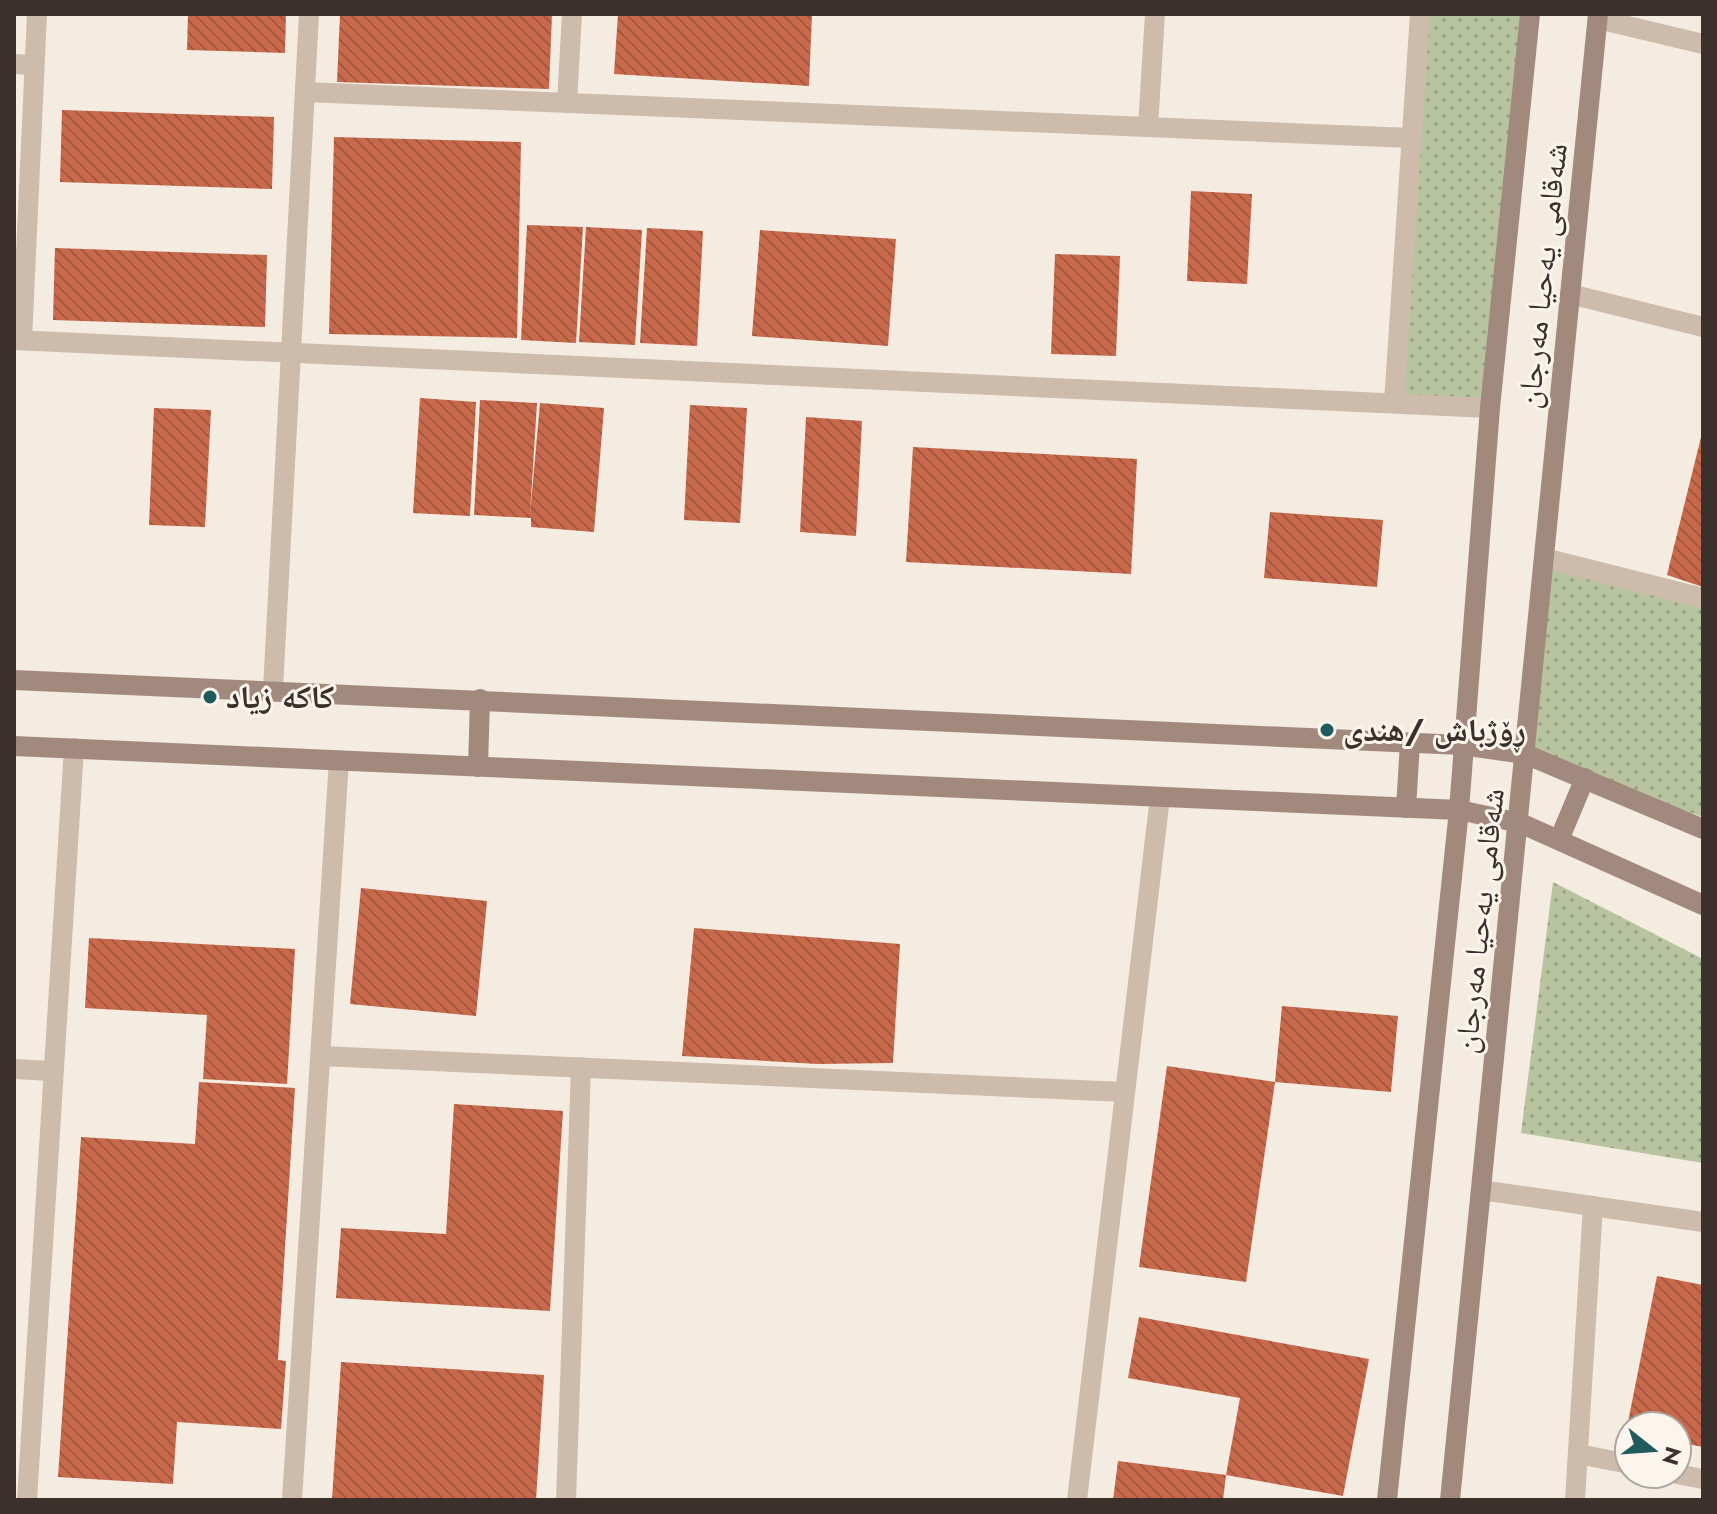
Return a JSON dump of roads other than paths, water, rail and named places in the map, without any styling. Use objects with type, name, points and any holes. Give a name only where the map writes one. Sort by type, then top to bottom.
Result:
[{"type":"street","points":[[37,14],[24,64],[18,340],[1490,408]]},
{"type":"street","points":[[273,689],[309,14]]},
{"type":"street","points":[[567,103],[572,14]]},
{"type":"street","points":[[1148,127],[1155,14]]},
{"type":"street","points":[[1394,403],[1420,14]]},
{"type":"street","name":"شەقامی یەحیا مەرجان","points":[[1387,1500],[1459,810],[1490,408],[1530,14]]},
{"type":"street","points":[[1598,17],[1703,44]]},
{"type":"street","name":"شەقامی یەحیا مەرجان","points":[[1450,1500],[1520,823],[1598,17]]},
{"type":"street","points":[[305,92],[1410,138]]},
{"type":"street","points":[[1570,294],[1703,327]]},
{"type":"street","points":[[1544,558],[1703,598]]},
{"type":"street","points":[[14,680],[273,689],[1462,745],[1525,754],[1703,829]]},
{"type":"street","points":[[478,767],[480,699]]},
{"type":"street","points":[[1406,808],[1410,743]]},
{"type":"street","points":[[14,746],[1459,810],[1520,823],[1703,905]]},
{"type":"street","points":[[27,1500],[74,748]]},
{"type":"street","points":[[292,1500],[339,760]]},
{"type":"street","points":[[1559,840],[1585,778]]},
{"type":"street","points":[[1077,1500],[1160,797]]},
{"type":"street","points":[[321,1056],[1124,1092]]},
{"type":"street","points":[[566,1500],[581,1067]]},
{"type":"street","points":[[14,1069],[52,1071]]},
{"type":"street","points":[[1481,1190],[1703,1222]]},
{"type":"street","points":[[1575,1500],[1593,1206]]},
{"type":"street","points":[[1578,1454],[1613,1461]]},
{"type":"place","name":"کاکە زیاد","points":[[210,697]]},
{"type":"place","name":"ڕۆژباش /ھندی","points":[[1327,730]]}]
